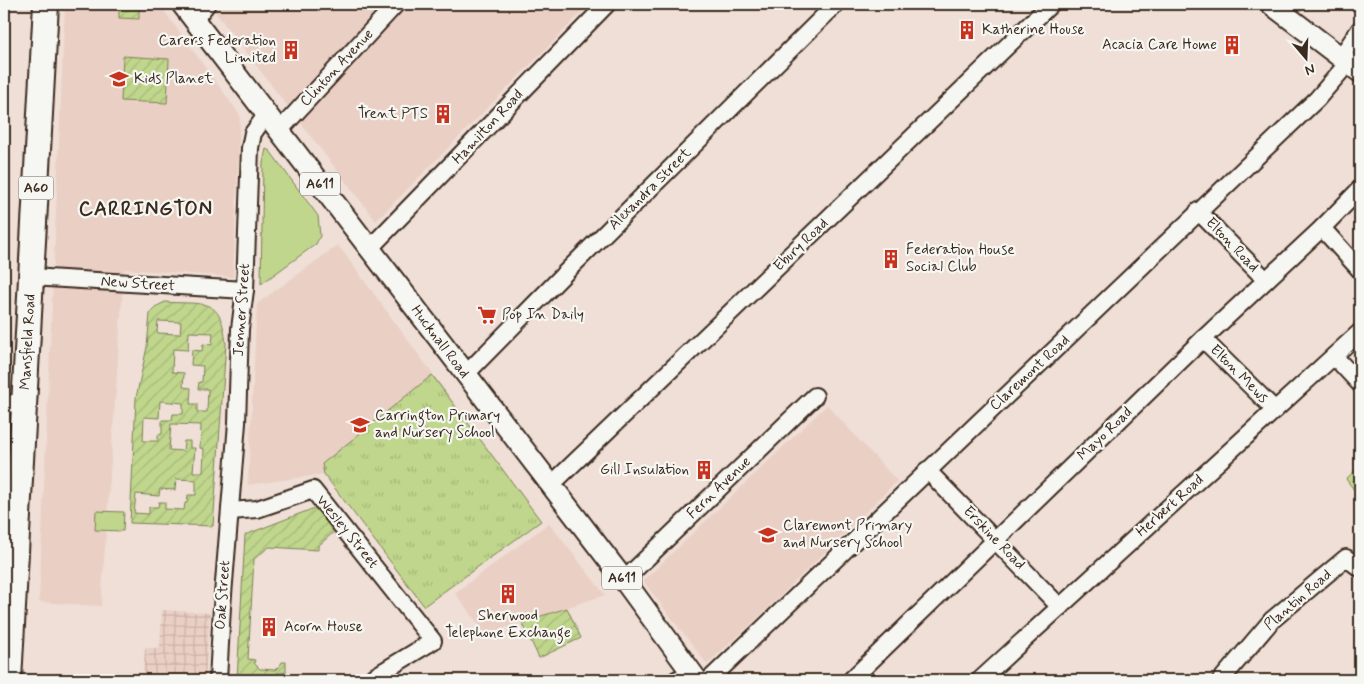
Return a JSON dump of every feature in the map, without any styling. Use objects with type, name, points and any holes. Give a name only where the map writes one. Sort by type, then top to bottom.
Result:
[{"type":"highway","name":"Mansfield Road","points":[[8,668],[14,403],[31,277],[46,4]]},
{"type":"main road","points":[[1271,4],[1350,64]]},
{"type":"main road","name":"Hucknall Road","points":[[188,12],[624,580],[694,678]]},
{"type":"street","points":[[188,12],[207,4]]},
{"type":"street","name":"Clinton Avenue","points":[[279,131],[396,4]]},
{"type":"street","name":"Hamilton Road","points":[[370,249],[607,4]]},
{"type":"street","name":"Alexandra Street","points":[[465,374],[570,267],[836,4]]},
{"type":"street","name":"Ebury Road","points":[[550,486],[1051,4]]},
{"type":"street","name":"Claremont Road","points":[[694,678],[927,470],[1316,99],[1350,64],[1360,29]]},
{"type":"street","name":"Jenner Street","points":[[230,511],[237,423],[240,329],[245,290],[250,148],[253,133],[267,114]]},
{"type":"street","name":"Mayo Road","points":[[851,680],[1203,339],[1322,228],[1360,188]]},
{"type":"street","name":"Elton Road","points":[[1198,211],[1266,280]]},
{"type":"street","points":[[1322,228],[1360,270]]},
{"type":"street","name":"New Street","points":[[31,277],[245,290]]},
{"type":"street","name":"Herbert Road","points":[[980,680],[1360,332]]},
{"type":"street","name":"Elton Mews","points":[[1203,339],[1275,410]]},
{"type":"street","points":[[1334,356],[1360,384]]},
{"type":"street","name":"Fern Avenue","points":[[624,580],[815,396]]},
{"type":"street","name":"Erskine Road","points":[[927,470],[1060,607]]},
{"type":"street","name":"Wesley Street","points":[[230,511],[257,509],[313,490],[434,641],[369,680]]},
{"type":"street","name":"Oak Street","points":[[218,680],[230,511]]},
{"type":"street","name":"Plantin Road","points":[[1221,680],[1272,620],[1346,558],[1360,568]]},
{"type":"shaded area","points":[[65,4],[159,4],[240,115],[233,277],[124,269],[101,606],[39,602]]},
{"type":"shaded area","points":[[209,4],[590,4],[376,221]]},
{"type":"shaded area","name":"Carrington Primary and Nursery School","points":[[338,245],[541,521],[424,606],[324,474],[248,485],[257,304]]},
{"type":"shaded area","name":"Claremont Primary and Nursery School","points":[[827,405],[897,481],[760,616],[707,664],[643,581]]},
{"type":"shaded area","points":[[549,523],[605,595],[486,634],[455,593]]},
{"type":"shaded area","points":[[162,610],[210,613],[205,680],[143,680],[145,648],[160,648]]},
{"type":"green space","points":[[112,4],[137,4],[139,6],[139,19],[119,18],[119,6],[111,6]]},
{"type":"green space","points":[[123,56],[169,59],[167,103],[121,101]]},
{"type":"green space","points":[[266,149],[270,151],[318,216],[320,236],[316,244],[261,284],[263,163]]},
{"type":"green space","points":[[165,302],[209,306],[215,310],[224,329],[226,344],[213,526],[130,523],[136,398],[147,347],[150,314],[155,307]],"holes":[[[158,321],[181,322],[180,334],[157,333]],[[189,332],[213,333],[212,345],[203,344],[202,351],[192,350],[191,365],[203,366],[202,382],[199,382],[198,389],[208,389],[207,412],[197,412],[197,404],[190,404],[191,388],[183,387],[184,373],[172,372],[173,349],[188,350]],[[160,401],[183,403],[183,414],[173,414],[172,420],[162,420],[162,434],[158,435],[158,441],[143,441],[144,417],[159,418]],[[171,424],[201,425],[200,448],[204,449],[203,472],[193,472],[195,448],[190,448],[190,441],[184,441],[183,451],[169,450]],[[176,479],[196,480],[196,495],[188,495],[184,510],[165,509],[165,502],[159,502],[158,507],[149,507],[149,514],[134,513],[136,494],[159,496],[160,489],[175,490]]]},
{"type":"green space","points":[[432,375],[541,521],[424,606],[324,474],[322,464]]},
{"type":"green space","points":[[1360,466],[1360,498],[1346,479]]},
{"type":"green space","points":[[317,507],[335,531],[318,546],[318,550],[269,547],[254,559],[248,659],[255,660],[254,663],[260,669],[275,670],[282,662],[286,662],[286,672],[237,680],[245,535]]},
{"type":"green space","points":[[96,511],[124,512],[123,531],[95,530]]},
{"type":"green space","points":[[567,608],[581,638],[539,658],[522,622]]},
{"type":"place","name":"Katherine House","points":[[967,30]]},
{"type":"place","name":"Acacia Care Home","points":[[1232,45]]},
{"type":"place","name":"Carers Federation Limited","points":[[291,50]]},
{"type":"place","name":"Kids Planet","points":[[119,79]]},
{"type":"place","name":"Trent PTS","points":[[443,114]]},
{"type":"place","name":"Federation House Social Club","points":[[891,259]]},
{"type":"place","name":"Pop In Daily","points":[[487,315]]},
{"type":"place","name":"Carrington Primary and Nursery School","points":[[360,425]]},
{"type":"place","name":"Gill Insulation","points":[[704,470]]},
{"type":"place","name":"Claremont Primary and Nursery School","points":[[768,535]]},
{"type":"place","name":"Sherwood Telephone Exchange","points":[[508,594]]},
{"type":"place","name":"Acorn House","points":[[269,627]]},
{"type":"district","name":"CARRINGTON","points":[[146,209]]}]
